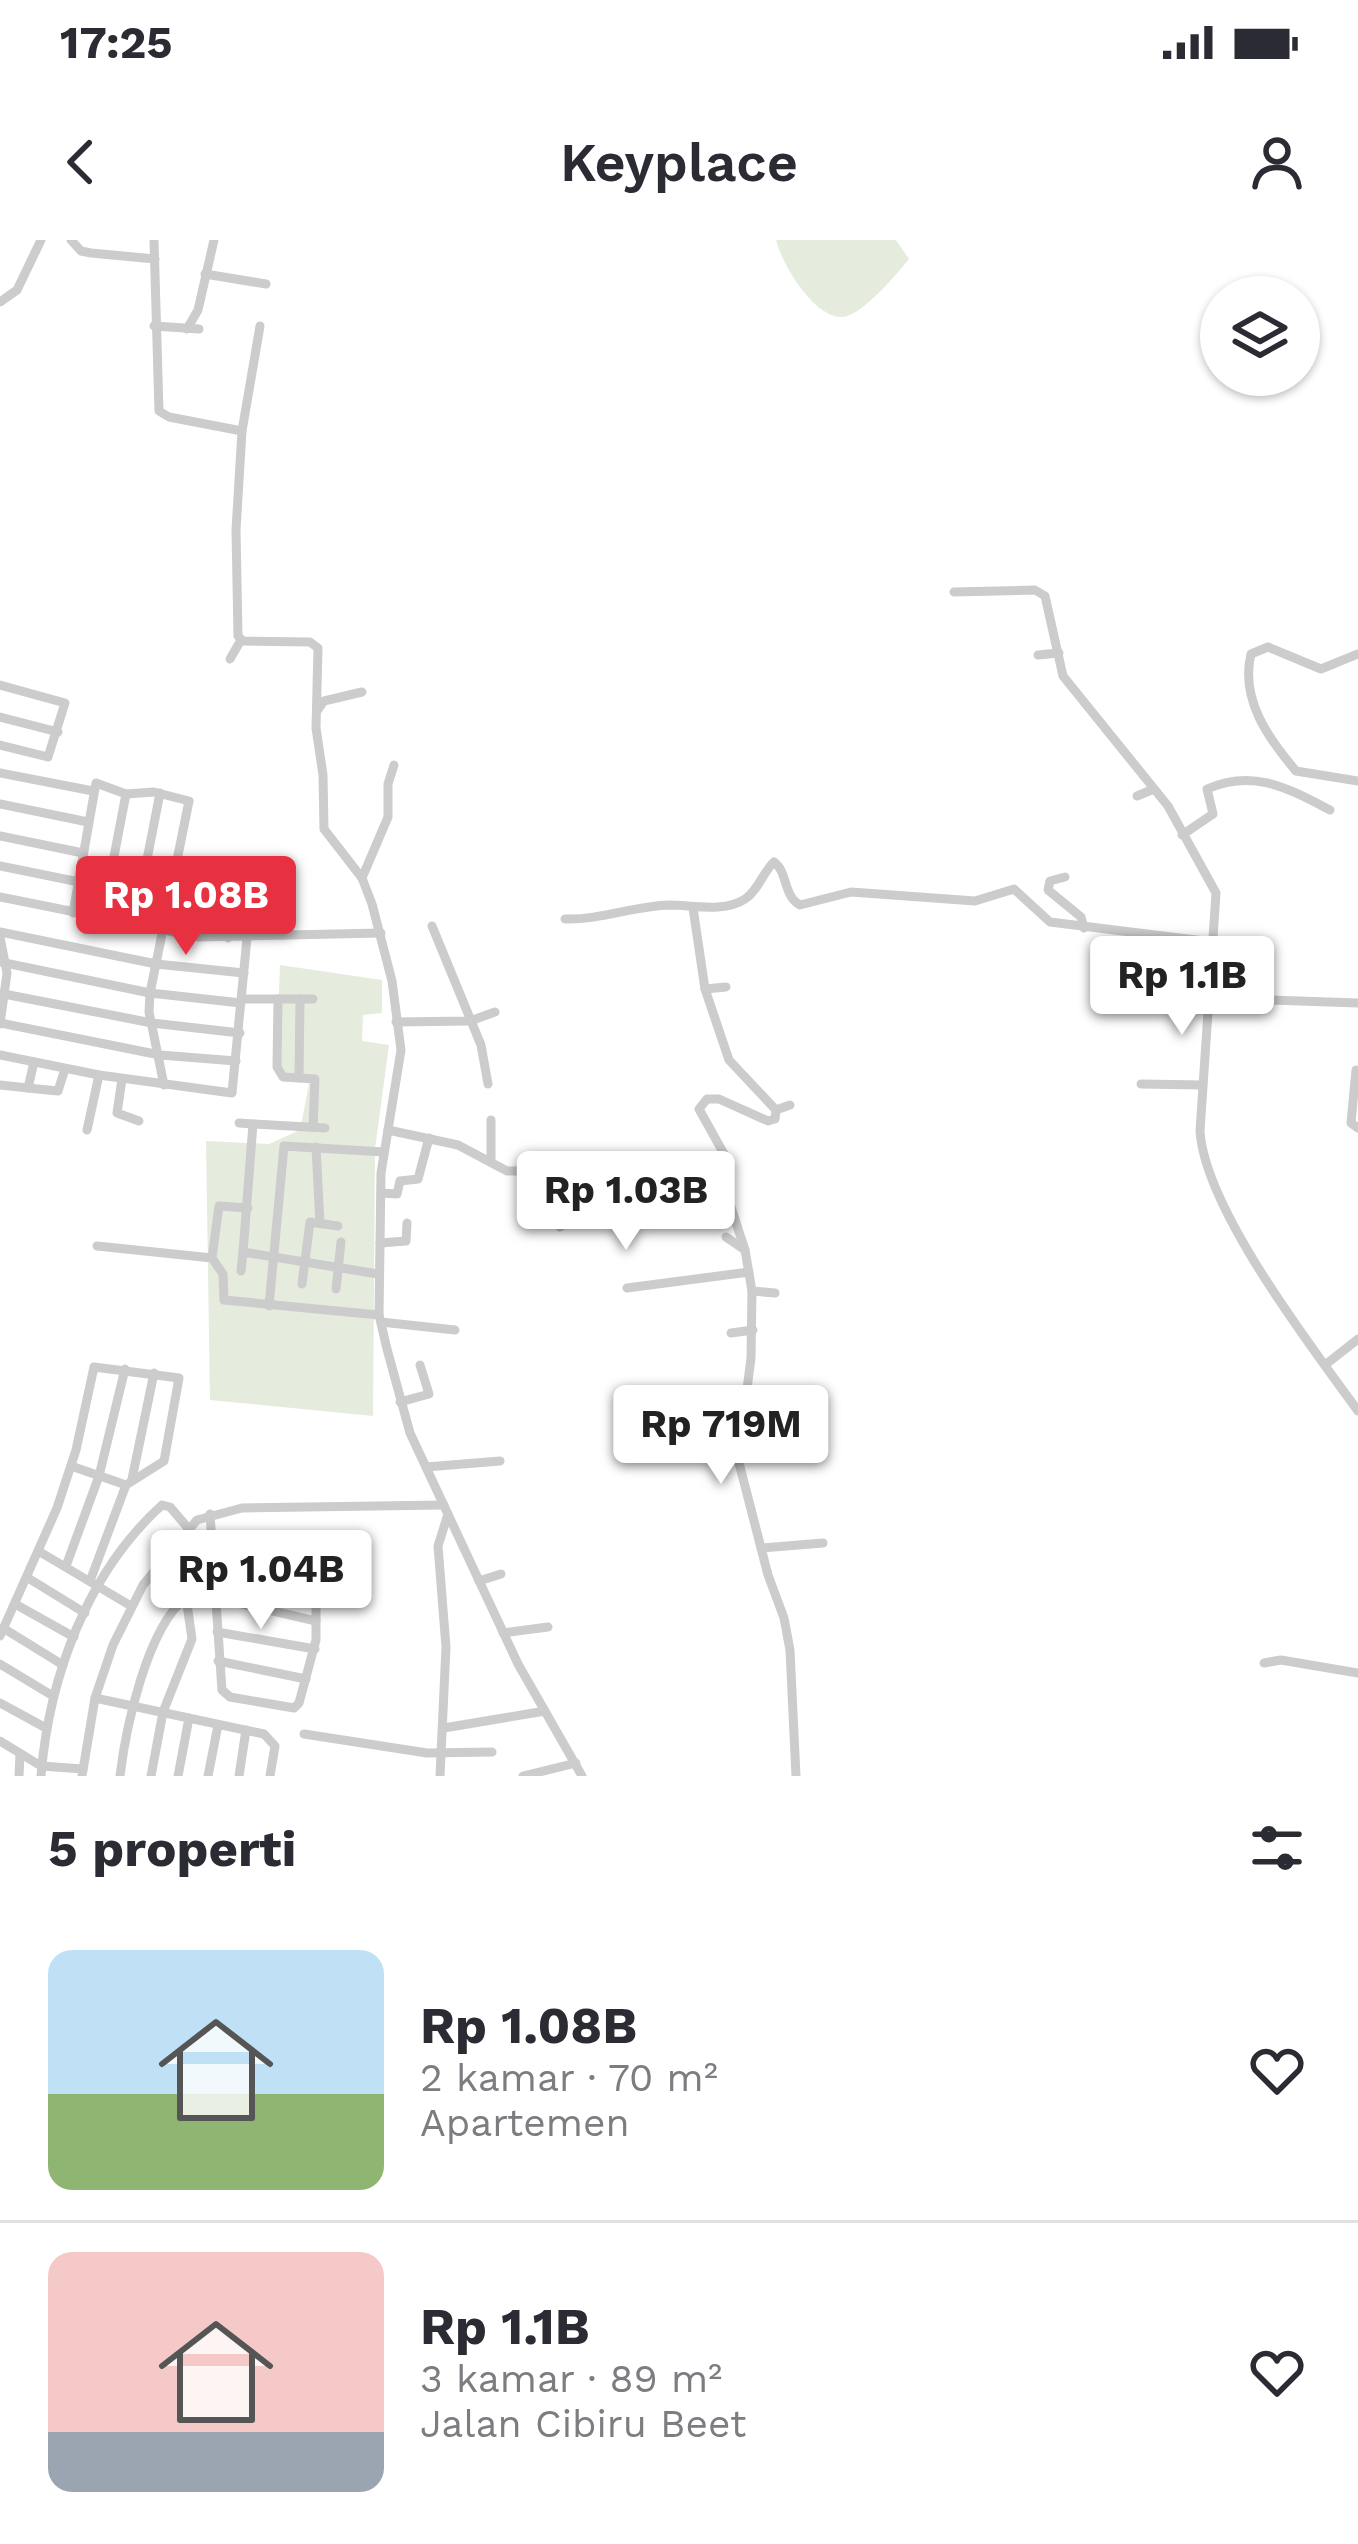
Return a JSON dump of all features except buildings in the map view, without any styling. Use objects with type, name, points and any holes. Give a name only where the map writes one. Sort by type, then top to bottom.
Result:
[{"type":"street","points":[[0,302],[24,281],[41,240]]},
{"type":"street","points":[[71,240],[81,251],[155,259]]},
{"type":"street","points":[[154,240],[160,414],[242,431]]},
{"type":"street","points":[[154,326],[193,329],[214,240]]},
{"type":"street","points":[[205,274],[266,284]]},
{"type":"street","points":[[230,659],[241,640],[235,578],[242,431],[260,326]]},
{"type":"street","points":[[954,592],[1035,590],[1049,603],[1063,676],[1154,789],[1216,892],[1200,1132],[1206,1169],[1277,1297],[1358,1412]]},
{"type":"street","points":[[241,640],[316,644],[325,835],[362,878],[392,981],[401,1050],[384,1151],[380,1318],[400,1402],[426,1467],[503,1633],[582,1776]]},
{"type":"street","points":[[1296,771],[1256,715],[1250,654],[1274,648],[1321,669],[1358,654]]},
{"type":"street","points":[[1038,655],[1059,653]]},
{"type":"street","points":[[1050,680],[1063,676]]},
{"type":"street","points":[[0,685],[64,702],[47,757],[0,745]]},
{"type":"street","points":[[317,711],[325,701],[362,692]]},
{"type":"street","points":[[1067,704],[1079,696]]},
{"type":"street","points":[[0,717],[58,732]]},
{"type":"street","points":[[1099,743],[1112,736]]},
{"type":"street","points":[[362,878],[388,817],[388,784],[394,765]]},
{"type":"street","points":[[1276,782],[1296,771],[1358,781]]},
{"type":"street","points":[[0,773],[93,791]]},
{"type":"street","points":[[73,913],[98,782],[126,794],[160,793],[190,804],[150,993],[164,1085]]},
{"type":"street","points":[[1182,835],[1214,812],[1209,788],[1276,782],[1330,811]]},
{"type":"street","points":[[1137,796],[1154,789]]},
{"type":"street","points":[[134,926],[160,793]]},
{"type":"street","points":[[102,920],[126,794]]},
{"type":"street","points":[[0,804],[88,822]]},
{"type":"street","points":[[0,836],[83,853]]},
{"type":"street","points":[[565,919],[592,920],[663,905],[693,908],[744,900],[774,862],[780,866],[790,898],[800,905],[850,892],[975,902],[1014,889],[1050,922],[1212,942]]},
{"type":"street","points":[[0,866],[79,882]]},
{"type":"street","points":[[177,875],[209,881],[199,937]]},
{"type":"street","points":[[229,938],[240,877]]},
{"type":"street","points":[[1066,877],[1050,881],[1048,890],[1081,916],[1084,928]]},
{"type":"street","points":[[0,897],[199,937],[381,933]]},
{"type":"street","points":[[693,908],[704,989],[729,1060],[776,1110],[775,1119],[768,1121],[719,1099],[701,1103],[699,1113],[729,1163],[725,1189],[745,1250],[752,1291],[753,1330],[738,1459],[790,1650],[796,1776]]},
{"type":"street","points":[[432,926],[482,1045],[488,1084]]},
{"type":"street","points":[[236,1061],[160,1055],[0,1024],[4,994],[0,935],[156,964],[244,973]]},
{"type":"street","points":[[0,1055],[99,1075],[232,1093],[247,938]]},
{"type":"street","points":[[3,963],[150,993],[242,1001],[307,999],[299,1078]]},
{"type":"street","points":[[704,989],[726,987]]},
{"type":"street","points":[[4,994],[152,1024],[240,1033]]},
{"type":"street","points":[[1207,998],[1358,1003]]},
{"type":"street","points":[[278,999],[277,1067],[284,1077],[315,1079],[320,1223]]},
{"type":"street","points":[[396,1022],[470,1021],[495,1012]]},
{"type":"street","points":[[28,1088],[34,1062]]},
{"type":"street","points":[[0,1085],[58,1091],[65,1069]]},
{"type":"street","points":[[1356,1070],[1351,1123],[1358,1128]]},
{"type":"street","points":[[86,1130],[99,1075]]},
{"type":"street","points":[[122,1078],[117,1114],[139,1121]]},
{"type":"street","points":[[1142,1084],[1202,1085]]},
{"type":"street","points":[[776,1110],[790,1105]]},
{"type":"street","points":[[491,1120],[491,1162]]},
{"type":"street","points":[[239,1123],[316,1127]]},
{"type":"street","points":[[242,1271],[253,1124]]},
{"type":"street","points":[[388,1130],[458,1144],[507,1171],[560,1176],[590,1197],[622,1230],[695,1191]]},
{"type":"street","points":[[381,1193],[398,1193],[400,1180],[418,1179],[429,1138]]},
{"type":"street","points":[[268,1306],[284,1146],[384,1151]]},
{"type":"street","points":[[666,1179],[672,1186],[695,1191],[725,1189]]},
{"type":"street","points":[[560,1227],[601,1183]]},
{"type":"street","points":[[654,1196],[661,1208]]},
{"type":"street","points":[[248,1208],[219,1206],[212,1258],[223,1274],[224,1300],[455,1330]]},
{"type":"street","points":[[302,1284],[310,1222],[338,1226]]},
{"type":"street","points":[[380,1244],[406,1241],[407,1223]]},
{"type":"street","points":[[726,1237],[745,1250]]},
{"type":"street","points":[[336,1289],[341,1242]]},
{"type":"street","points":[[97,1246],[212,1258]]},
{"type":"street","points":[[243,1252],[378,1274]]},
{"type":"street","points":[[627,1288],[749,1272]]},
{"type":"street","points":[[752,1291],[775,1293]]},
{"type":"street","points":[[731,1334],[753,1330]]},
{"type":"street","points":[[1325,1365],[1358,1339]]},
{"type":"street","points":[[400,1402],[429,1394],[420,1365]]},
{"type":"street","points":[[63,1665],[2,1632],[40,1552],[71,1466],[94,1367],[181,1380],[164,1462],[129,1483],[71,1466]]},
{"type":"street","points":[[66,1566],[99,1476],[125,1370]]},
{"type":"street","points":[[41,1771],[53,1696],[129,1483],[154,1373]]},
{"type":"street","points":[[426,1467],[500,1461]]},
{"type":"street","points":[[94,1583],[127,1539],[162,1505],[170,1507],[188,1528]]},
{"type":"street","points":[[0,1741],[41,1771],[82,1773],[94,1698],[130,1606],[188,1528],[210,1514],[268,1507],[446,1509]]},
{"type":"street","points":[[440,1776],[446,1615],[438,1546],[446,1509]]},
{"type":"street","points":[[210,1514],[221,1690],[230,1697],[294,1708],[315,1649],[317,1553],[313,1548],[262,1548],[215,1555]]},
{"type":"street","points":[[760,1548],[823,1543]]},
{"type":"street","points":[[40,1552],[130,1606]]},
{"type":"street","points":[[216,1567],[319,1593]]},
{"type":"street","points":[[479,1581],[501,1574]]},
{"type":"street","points":[[28,1578],[85,1613]]},
{"type":"street","points":[[121,1776],[132,1706],[170,1616],[186,1597],[192,1640],[163,1712],[151,1776]]},
{"type":"street","points":[[216,1598],[316,1621]]},
{"type":"street","points":[[14,1604],[74,1637]]},
{"type":"street","points":[[503,1633],[548,1627]]},
{"type":"street","points":[[217,1632],[315,1649]]},
{"type":"street","points":[[1264,1663],[1281,1660],[1358,1673]]},
{"type":"street","points":[[218,1661],[306,1679]]},
{"type":"street","points":[[0,1664],[53,1696]]},
{"type":"street","points":[[94,1698],[264,1734],[273,1741],[270,1776]]},
{"type":"street","points":[[0,1703],[46,1728]]},
{"type":"street","points":[[444,1728],[545,1711]]},
{"type":"street","points":[[178,1776],[189,1718]]},
{"type":"street","points":[[208,1776],[218,1724]]},
{"type":"street","points":[[239,1776],[246,1730]]},
{"type":"street","points":[[304,1734],[441,1755],[492,1752]]},
{"type":"street","points":[[19,1776],[20,1754]]},
{"type":"street","points":[[523,1776],[576,1763]]},
{"type":"green space","points":[[776,240],[896,240],[909,259],[869,302],[843,317],[811,300],[792,275]]},
{"type":"green space","points":[[280,965],[382,980],[382,1013],[363,1015],[362,1041],[389,1045],[375,1149],[373,1416],[210,1400],[206,1141],[269,1144],[300,1130],[310,1079],[276,1074]]}]
